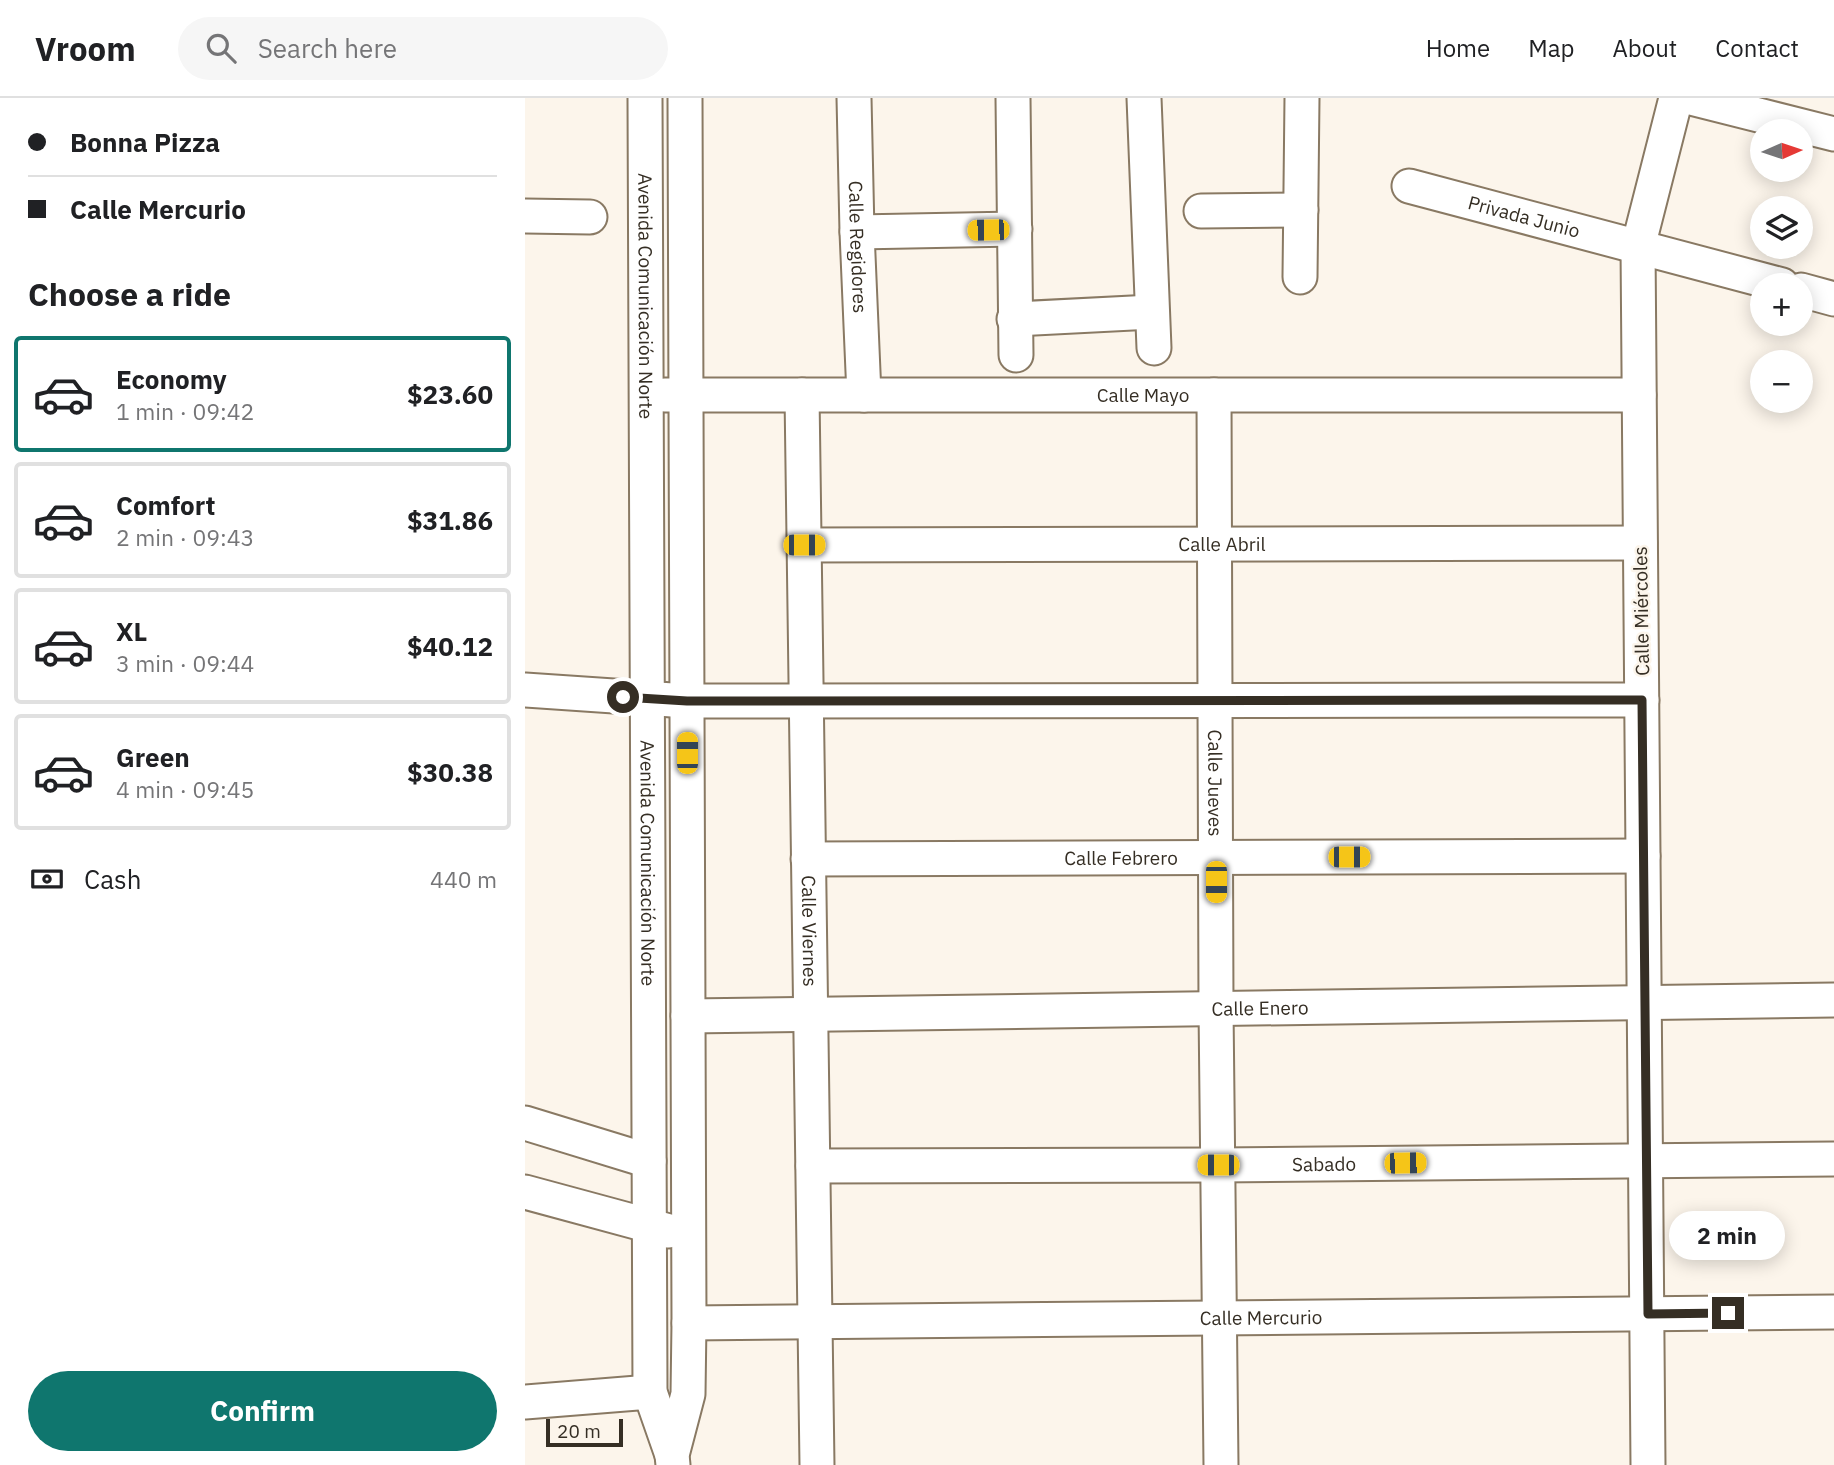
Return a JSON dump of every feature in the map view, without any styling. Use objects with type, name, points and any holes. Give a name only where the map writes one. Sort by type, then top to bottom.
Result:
[{"type":"street","name":"Avenida Comunicación Norte","points":[[645,98],[650,1392],[673,1460]]},
{"type":"street","name":"Avenida Comunicación Norte","points":[[673,1460],[688,1394],[689,1323],[685,98]]},
{"type":"street","name":"Calle Regidores","points":[[853,98],[865,395]]},
{"type":"street","points":[[1013,98],[1016,355]]},
{"type":"street","points":[[1144,98],[1154,348]]},
{"type":"street","points":[[1300,277],[1302,98]]},
{"type":"street","name":"Calle Miércoles","points":[[1648,1465],[1638,247],[1675,98]]},
{"type":"street","points":[[1691,98],[1834,134]]},
{"type":"street","name":"Privada Junio","points":[[1409,186],[1750,277]]},
{"type":"street","points":[[1201,211],[1301,211]]},
{"type":"street","points":[[525,216],[590,217]]},
{"type":"street","points":[[857,232],[1015,229]]},
{"type":"street","points":[[1813,293],[1834,299]]},
{"type":"street","points":[[1014,320],[1152,312]]},
{"type":"street","name":"Calle Mayo","points":[[646,395],[1639,395]]},
{"type":"street","name":"Calle Viernes","points":[[802,395],[817,1465]]},
{"type":"street","name":"Calle Jueves","points":[[1214,395],[1221,1465]]},
{"type":"street","name":"Calle Abril","points":[[804,545],[1640,543]]},
{"type":"street","points":[[525,690],[687,701],[1642,700]]},
{"type":"street","name":"Calle Febrero","points":[[808,859],[1643,856]]},
{"type":"street","name":"Calle Enero","points":[[688,1016],[1834,1000]]},
{"type":"street","points":[[525,1123],[649,1161]]},
{"type":"street","name":"Sabado","points":[[813,1166],[1834,1159]]},
{"type":"street","points":[[525,1192],[688,1236]]},
{"type":"street","name":"Calle Mercurio","points":[[689,1323],[1834,1312]]},
{"type":"street","points":[[525,1402],[650,1392]]},
{"type":"route","points":[[623,697],[687,701],[1642,700],[1648,1314],[1728,1313]]}]
